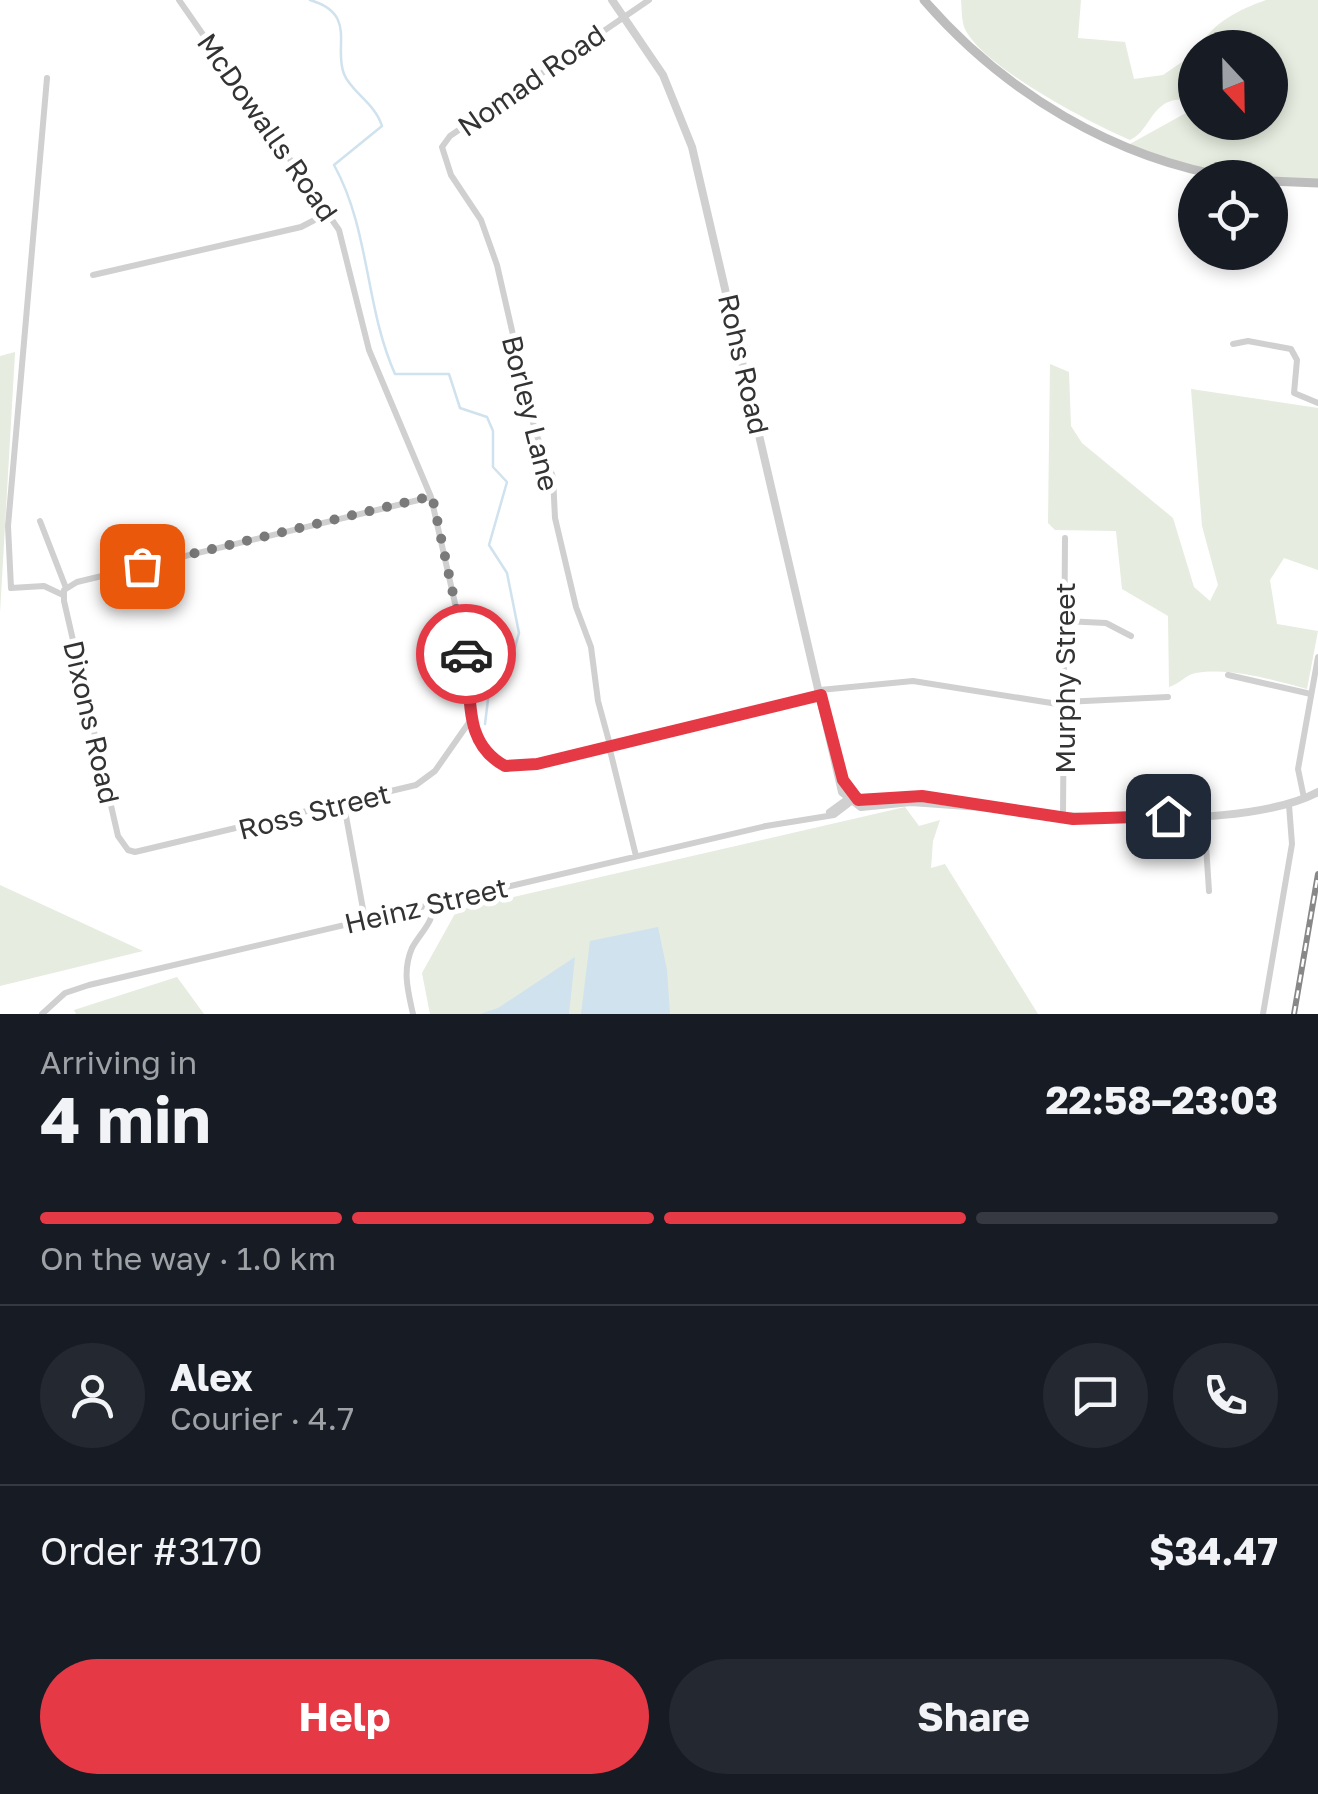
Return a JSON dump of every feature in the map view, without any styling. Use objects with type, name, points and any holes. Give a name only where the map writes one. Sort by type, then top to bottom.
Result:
[{"type":"main road","points":[[924,0],[986,62],[1056,112],[1146,155],[1178,163]]},
{"type":"main road","points":[[1288,182],[1318,182]]},
{"type":"street","name":"McDowalls Road","points":[[180,0],[328,212],[341,237],[369,350],[432,496],[466,652],[470,721]]},
{"type":"street","name":"Rohs Road","points":[[612,0],[663,76],[692,148],[840,787],[851,799]]},
{"type":"street","name":"Nomad Road","points":[[442,148],[450,136],[649,0]]},
{"type":"street","points":[[48,78],[8,526],[11,588],[44,586],[64,591],[239,540],[432,496]]},
{"type":"street","name":"Borley Lane","points":[[442,148],[452,175],[481,220],[497,265],[535,431],[552,477],[555,518],[576,607],[591,647],[598,701],[636,856]]},
{"type":"street","points":[[93,275],[301,226],[328,212]]},
{"type":"street","points":[[1233,344],[1248,341],[1292,349],[1297,360],[1294,394],[1318,402]]},
{"type":"street","name":"Dixons Road","points":[[40,521],[64,591],[118,836],[128,850]]},
{"type":"street","name":"Murphy Street","points":[[1064,818],[1065,538]]},
{"type":"street","points":[[1064,622],[1106,623],[1131,636]]},
{"type":"street","points":[[1304,799],[1298,769],[1318,658]]},
{"type":"street","points":[[1228,675],[1311,694]]},
{"type":"street","points":[[470,721],[482,745],[505,766],[527,766],[821,693],[913,681],[1064,704],[1168,696]]},
{"type":"street","name":"Ross Street","points":[[128,850],[142,852],[423,781],[470,721]]},
{"type":"street","name":"Heinz Street","points":[[42,1014],[65,993],[89,985],[832,812],[851,799],[867,807],[937,802],[1064,818],[1204,814],[1289,806],[1318,792]]},
{"type":"street","points":[[344,804],[365,920]]},
{"type":"street","points":[[1263,1014],[1292,844],[1289,806]]},
{"type":"street","points":[[1204,814],[1209,892]]},
{"type":"street","points":[[413,1014],[406,969],[413,948],[433,915],[433,904]]},
{"type":"shaded area","points":[[961,0],[1081,0],[1078,38],[1125,42],[1134,79],[1163,75],[1178,65],[1178,100],[1164,104],[1130,140],[1017,78],[977,46],[962,20]]},
{"type":"shaded area","points":[[1266,0],[1318,0],[1318,181],[1288,180],[1288,160],[1178,161],[1128,145],[1178,117],[1178,140],[1288,140],[1288,30],[1213,30]]},
{"type":"shaded area","points":[[15,353],[0,613],[0,356]]},
{"type":"shaded area","points":[[1050,364],[1069,372],[1071,426],[1082,443],[1173,518],[1194,587],[1210,601],[1218,585],[1202,526],[1191,389],[1318,408],[1318,570],[1284,558],[1270,580],[1277,624],[1318,631],[1307,689],[1224,672],[1192,674],[1169,687],[1168,616],[1122,589],[1116,531],[1055,530],[1048,523]]},
{"type":"shaded area","points":[[905,807],[919,826],[940,820],[933,841],[931,868],[945,864],[1038,1014],[430,1014],[422,973],[457,910]]},
{"type":"shaded area","points":[[0,885],[143,951],[0,986]]},
{"type":"shaded area","points":[[177,977],[204,1014],[76,1014],[74,1010]]},
{"type":"water","points":[[658,927],[667,970],[670,1014],[581,1014],[590,941]]},
{"type":"water","points":[[575,957],[569,1014],[480,1014],[498,1008]]},
{"type":"waterway","points":[[310,0],[325,6],[339,22],[344,74],[382,126],[334,165],[354,216],[378,322],[395,374],[449,374],[460,408],[487,417],[493,431],[493,467],[507,482],[489,545],[507,573],[519,633],[512,658],[491,675],[485,724]]},
{"type":"railway","points":[[1294,1014],[1318,874]]},
{"type":"way so far","points":[[142,566],[432,496],[466,654]]},
{"type":"route","points":[[466,654],[472,726],[486,750],[505,766],[537,764],[821,695],[843,780],[858,800],[922,796],[1073,819],[1168,816]]}]
